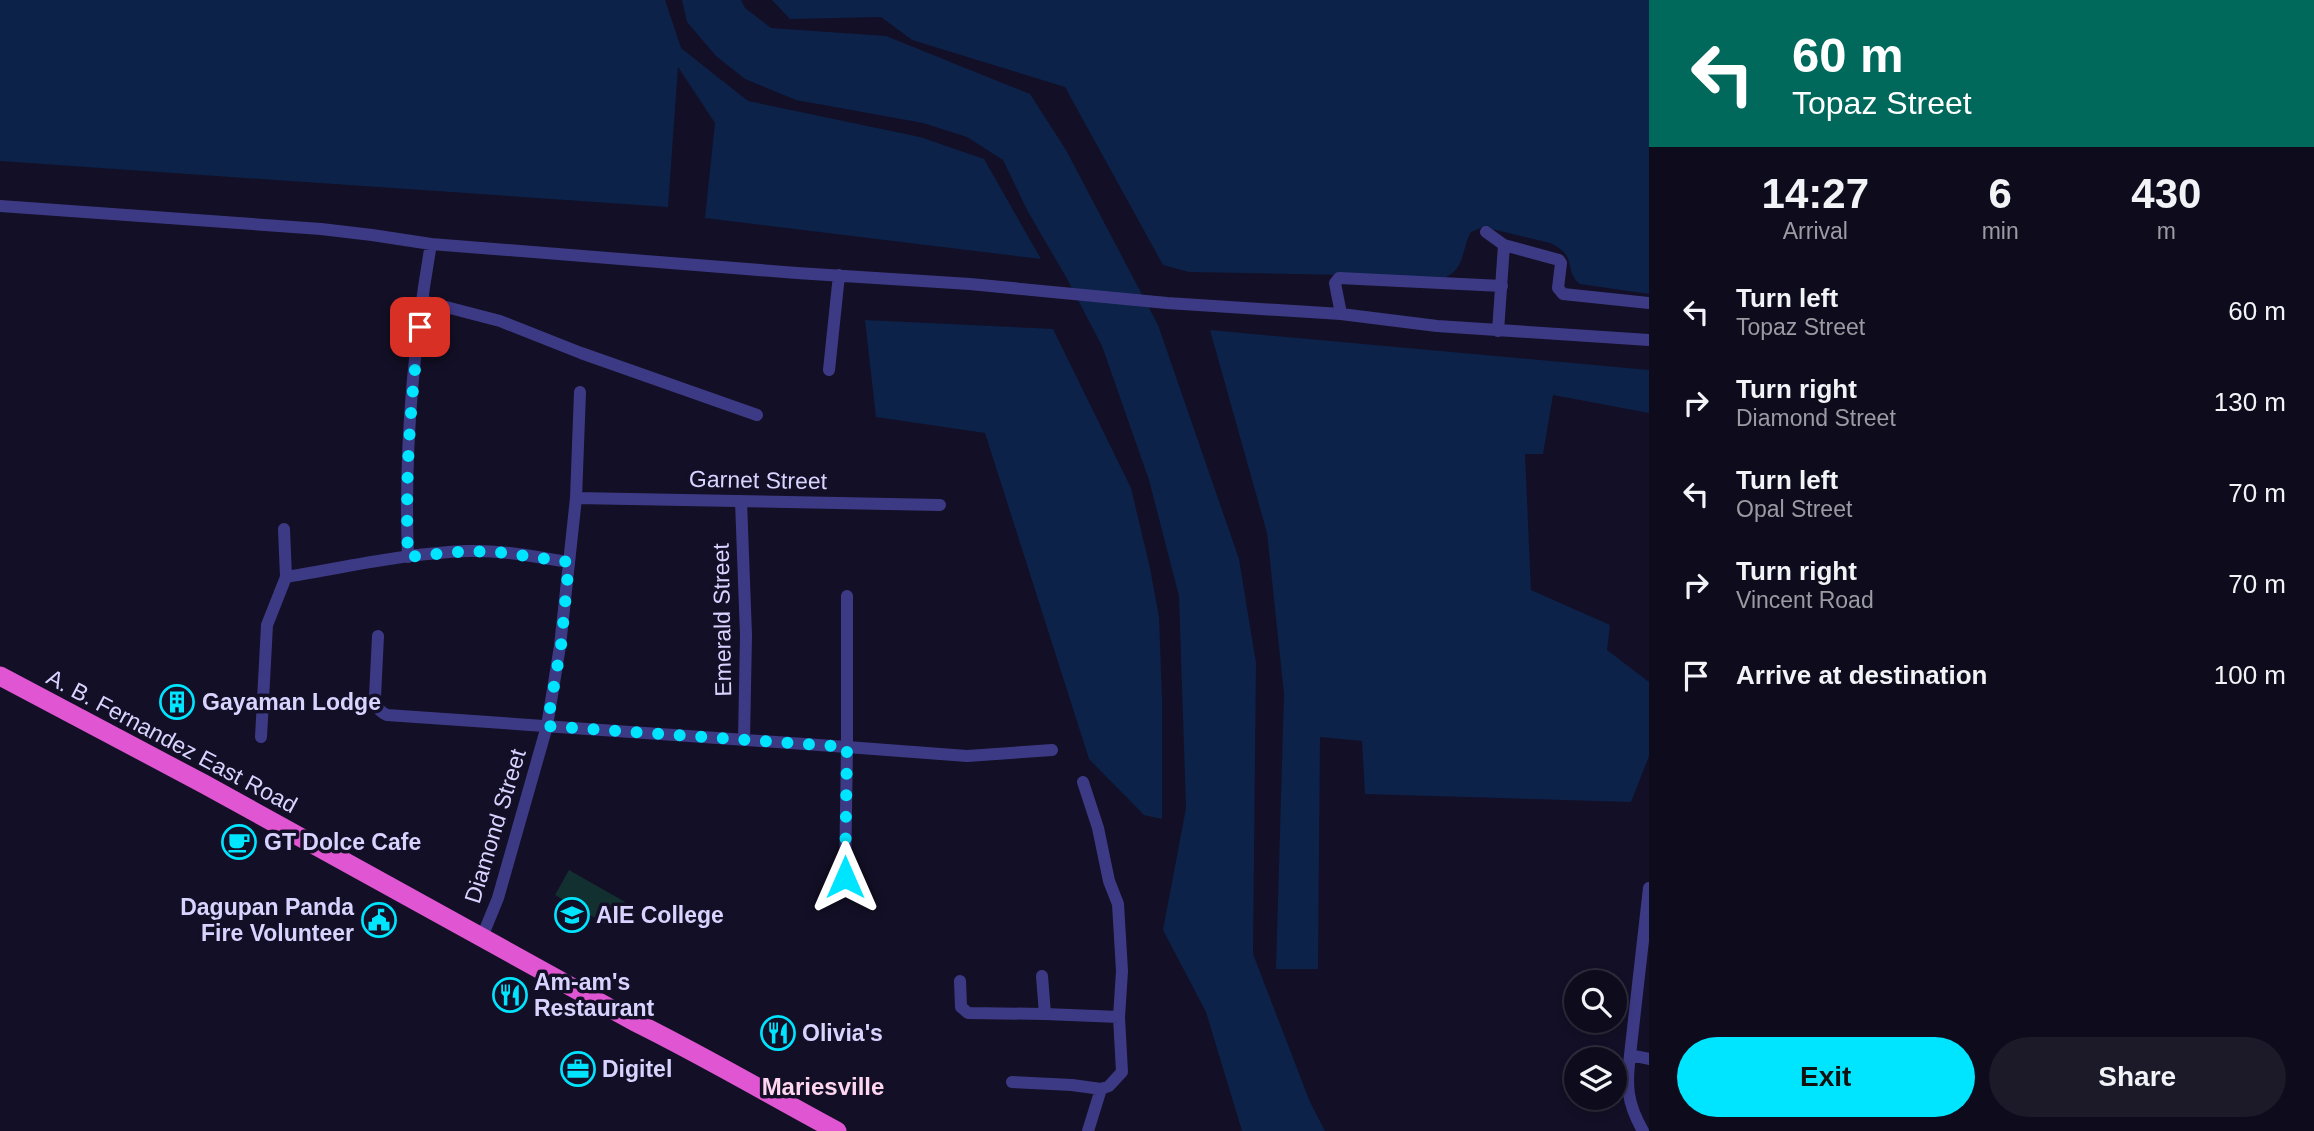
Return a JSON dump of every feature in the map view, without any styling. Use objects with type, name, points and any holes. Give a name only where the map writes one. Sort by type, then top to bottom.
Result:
[{"type":"highway","name":"A. B. Fernandez East Road","points":[[0,676],[204,784],[837,1131]]},
{"type":"street","points":[[0,206],[122,217],[321,229],[431,244],[1048,290],[1167,303],[1340,314],[1498,331],[1649,340]]},
{"type":"street","points":[[1486,232],[1504,245],[1559,260],[1558,288],[1563,294],[1649,303]]},
{"type":"street","points":[[408,557],[406,497],[414,379],[431,244]]},
{"type":"street","points":[[1498,331],[1504,245]]},
{"type":"street","points":[[829,370],[839,275]]},
{"type":"street","points":[[1340,314],[1335,283],[1339,278],[1502,286]]},
{"type":"street","points":[[423,301],[500,321],[581,353],[757,415]]},
{"type":"street","name":"Diamond Street","points":[[482,937],[498,898],[547,726],[561,646],[576,498],[580,392]]},
{"type":"street","name":"Garnet Street","points":[[576,498],[940,505]]},
{"type":"street","name":"Emerald Street","points":[[741,501],[746,635],[744,740]]},
{"type":"street","points":[[261,737],[267,625],[286,577],[284,529]]},
{"type":"street","points":[[286,577],[408,557],[467,551],[569,562]]},
{"type":"street","points":[[845,877],[847,596]]},
{"type":"street","points":[[377,636],[375,697],[380,712],[396,717],[967,756],[1052,750]]},
{"type":"street","points":[[1012,1082],[1101,1089],[1109,1086],[1122,1072],[1119,1017],[1122,971],[1118,904],[1083,782]]},
{"type":"street","points":[[1643,1131],[1629,1102],[1627,1090],[1649,888]]},
{"type":"street","points":[[1042,976],[1045,1014]]},
{"type":"street","points":[[960,981],[961,1007],[968,1013],[1119,1017]]},
{"type":"street","points":[[1630,1055],[1649,1059]]},
{"type":"street","points":[[1088,1131],[1101,1089]]},
{"type":"green space","points":[[569,870],[625,902],[611,927],[555,895]]},
{"type":"water","points":[[0,0],[665,0],[681,48],[748,101],[920,137],[984,159],[1041,259],[705,218],[715,123],[678,67],[668,207],[0,161]]},
{"type":"water","points":[[682,0],[741,0],[745,8],[771,28],[886,36],[1030,94],[1066,150],[1158,325],[1239,559],[1256,663],[1253,954],[1310,1102],[1325,1131],[1242,1131],[1206,1012],[1163,930],[1186,808],[1179,596],[1149,480],[1102,346],[1027,210],[1003,160],[967,137],[923,123],[796,100],[745,79],[716,56],[687,22]]},
{"type":"water","points":[[772,0],[1649,0],[1649,294],[1580,284],[1572,274],[1568,258],[1559,248],[1550,243],[1483,227],[1471,232],[1457,269],[1446,277],[1189,272],[1163,265],[1065,87],[912,40],[881,17],[790,19]]},
{"type":"water","points":[[865,320],[1053,329],[1131,488],[1150,568],[1159,617],[1162,819],[1144,815],[1089,759],[985,433],[876,417]]},
{"type":"water","points":[[1210,330],[1649,370],[1649,413],[1553,395],[1543,454],[1525,454],[1531,590],[1610,625],[1607,650],[1649,682],[1649,756],[1631,802],[1365,794],[1362,741],[1320,737],[1318,969],[1276,969],[1284,694],[1267,533]]},
{"type":"place","name":"Gayaman Lodge","points":[[177,702]]},
{"type":"place","name":"GT Dolce Cafe","points":[[239,842]]},
{"type":"place","name":"AIE College","points":[[572,915]]},
{"type":"place","name":"Dagupan Panda Fire Volunteer","points":[[379,920]]},
{"type":"place","name":"Am-am's Restaurant","points":[[510,995]]},
{"type":"place","name":"Olivia's","points":[[778,1033]]},
{"type":"place","name":"Digitel","points":[[578,1069]]},
{"type":"district","name":"Mariesville","points":[[823,1087]]},
{"type":"route","points":[[420,327],[406,497],[408,557],[467,551],[527,555],[569,562],[561,646],[547,726],[847,747],[845,877]]}]
